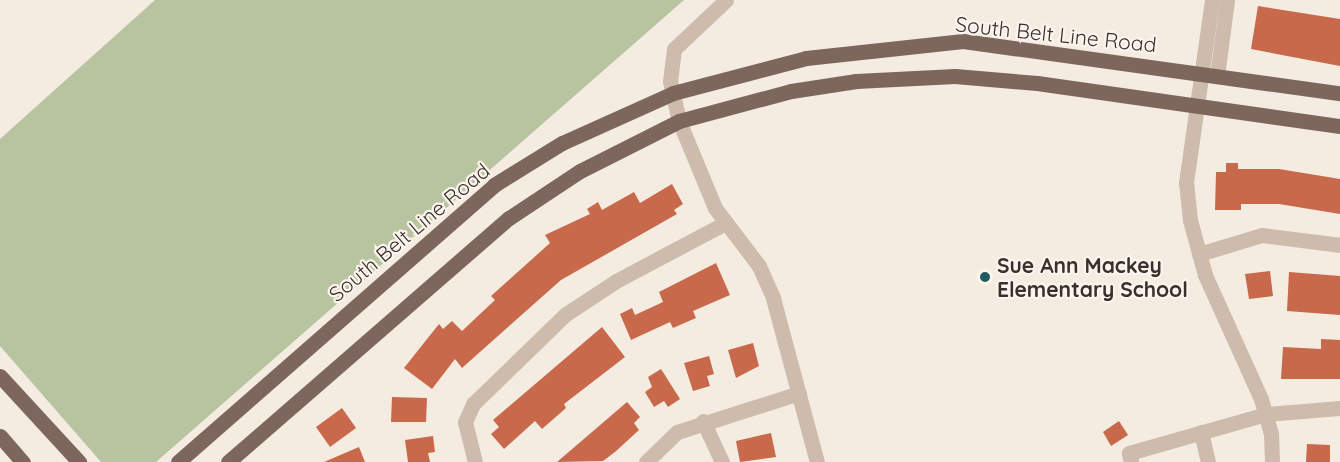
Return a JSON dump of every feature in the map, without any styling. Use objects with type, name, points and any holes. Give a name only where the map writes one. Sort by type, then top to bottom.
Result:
[{"type":"main road","name":"South Belt Line Road","points":[[178,462],[494,185],[572,138],[673,93],[806,58],[963,41],[1340,93]]},
{"type":"main road","points":[[228,462],[509,218],[580,171],[679,121],[791,91],[856,81],[955,76],[1196,104],[1340,126]]},
{"type":"main road","points":[[0,376],[79,462]]},
{"type":"main road","points":[[0,436],[23,462]]},
{"type":"street","points":[[726,0],[674,49],[673,93],[679,121],[715,208],[759,266],[773,298],[817,462]]},
{"type":"street","points":[[1212,0],[1186,182],[1199,254],[1266,414],[1272,462]]},
{"type":"street","points":[[1218,76],[1227,0]]},
{"type":"street","points":[[475,462],[465,422],[473,404],[567,314],[616,281],[725,223]]},
{"type":"street","points":[[1199,254],[1262,235],[1340,245]]},
{"type":"street","points":[[646,462],[677,432],[799,393]]},
{"type":"street","points":[[1131,462],[1129,453],[1266,414],[1340,408]]},
{"type":"street","points":[[703,422],[722,462]]},
{"type":"street","points":[[1201,432],[1208,462]]},
{"type":"green space","points":[[155,0],[684,0],[156,462],[101,462],[0,346],[0,139]]},
{"type":"building","points":[[1258,6],[1340,19],[1340,66],[1251,49]]},
{"type":"building","points":[[1226,163],[1238,163],[1238,169],[1279,169],[1340,179],[1340,214],[1279,204],[1241,204],[1241,210],[1215,210],[1216,172],[1226,172]]},
{"type":"building","points":[[672,184],[683,204],[674,210],[677,214],[561,280],[462,368],[455,359],[432,389],[404,368],[439,324],[443,329],[452,321],[462,331],[495,300],[491,296],[550,243],[545,235],[590,214],[587,209],[598,202],[602,210],[634,192],[640,203]]},
{"type":"building","points":[[716,263],[730,295],[693,311],[696,318],[673,328],[670,322],[631,340],[620,314],[632,308],[635,315],[663,302],[659,292]]},
{"type":"building","points":[[1270,271],[1273,296],[1249,299],[1245,274]]},
{"type":"building","points":[[1289,272],[1340,276],[1340,315],[1287,311]]},
{"type":"building","points":[[602,327],[625,357],[564,404],[566,408],[542,429],[535,421],[504,449],[491,434],[499,427],[493,420]]},
{"type":"building","points":[[1321,339],[1340,340],[1340,379],[1281,379],[1283,347],[1321,349]]},
{"type":"building","points":[[753,343],[759,366],[736,378],[728,350]]},
{"type":"building","points":[[709,356],[714,374],[707,376],[710,386],[693,391],[684,363]]},
{"type":"building","points":[[661,369],[680,399],[668,407],[664,401],[654,407],[645,392],[652,387],[648,377]]},
{"type":"building","points":[[392,397],[427,398],[426,422],[391,422]]},
{"type":"building","points":[[627,402],[640,417],[634,423],[639,430],[615,452],[603,461],[557,462]]},
{"type":"building","points":[[342,408],[356,428],[330,447],[316,427]]},
{"type":"building","points":[[1119,421],[1128,435],[1111,446],[1103,432]]},
{"type":"building","points":[[771,433],[776,457],[740,462],[736,441]]},
{"type":"building","points":[[433,436],[435,452],[428,453],[430,462],[408,462],[405,440]]},
{"type":"building","points":[[1307,444],[1330,445],[1330,462],[1306,462]]},
{"type":"building","points":[[359,447],[365,462],[324,462]]},
{"type":"place","name":"Sue Ann Mackey Elementary School","points":[[985,277]]}]
